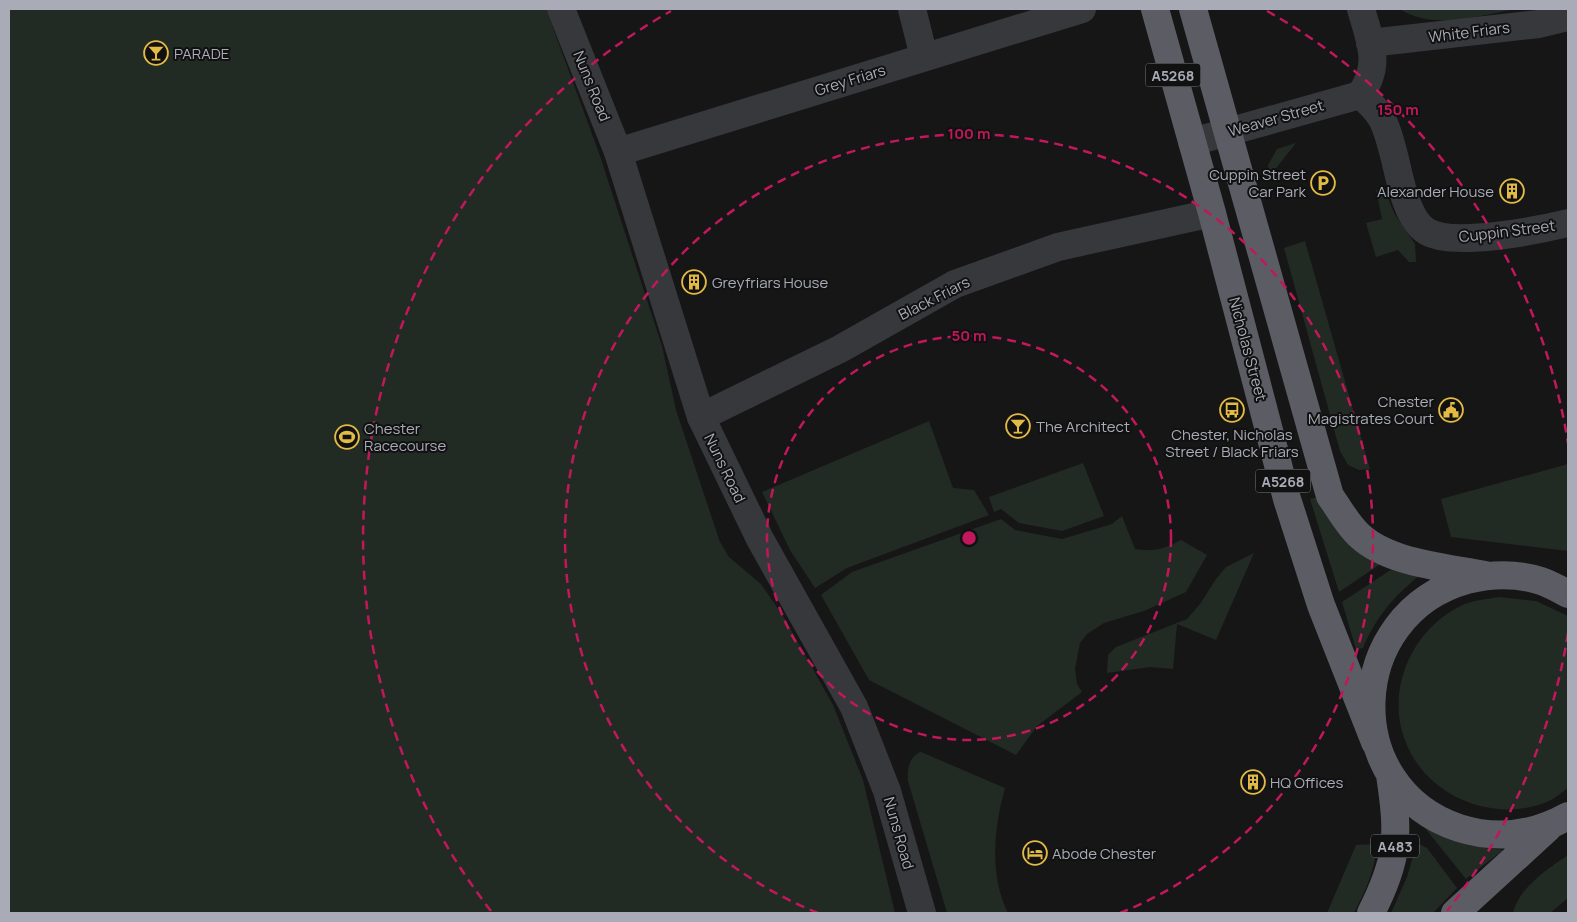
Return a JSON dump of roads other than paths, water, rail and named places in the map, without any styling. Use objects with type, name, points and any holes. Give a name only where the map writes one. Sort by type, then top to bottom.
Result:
[{"type":"highway","name":"Nicholas Street","points":[[1155,9],[1212,213],[1287,499],[1321,606],[1375,742]]},
{"type":"highway","name":"A5268","points":[[1194,9],[1226,132],[1330,496],[1355,532],[1377,548],[1396,557],[1485,575],[1514,575],[1541,581],[1568,594]]},
{"type":"highway","name":"A5268","points":[[1485,575],[1448,585],[1416,605],[1391,633],[1375,668],[1370,705],[1375,742],[1390,775],[1413,802],[1443,822],[1478,834],[1514,835],[1559,821]]},
{"type":"highway","name":"A5268","points":[[1541,581],[1568,575]]},
{"type":"highway","name":"A483","points":[[1371,913],[1385,886],[1394,859],[1396,814],[1390,775]]},
{"type":"highway","points":[[1455,913],[1559,821]]},
{"type":"street","name":"Nuns Road","points":[[561,9],[618,152],[701,417],[760,540],[854,708],[887,791],[922,913]]},
{"type":"street","points":[[912,9],[924,57]]},
{"type":"street","name":"Grey Friars","points":[[618,152],[1082,9]]},
{"type":"street","points":[[1360,95],[1370,80],[1373,65],[1361,9]]},
{"type":"street","name":"White Friars","points":[[1370,44],[1539,24],[1568,17]]},
{"type":"street","name":"Weaver Street","points":[[1192,142],[1360,95]]},
{"type":"street","name":"Cuppin Street","points":[[1360,95],[1375,106],[1386,126],[1406,200],[1415,219],[1426,231],[1446,237],[1473,238],[1568,223]]},
{"type":"street","name":"Black Friars","points":[[701,417],[840,349],[955,284],[1058,247],[1212,213]]},
{"type":"place","name":"PARADE","points":[[156,53]]},
{"type":"place","name":"Cuppin Street Car Park","points":[[1323,183]]},
{"type":"place","name":"Alexander House","points":[[1512,191]]},
{"type":"place","name":"Greyfriars House","points":[[694,282]]},
{"type":"place","name":"Chester, Nicholas Street / Black Friars","points":[[1232,410]]},
{"type":"place","name":"Chester Magistrates Court","points":[[1451,410]]},
{"type":"place","name":"The Architect","points":[[1018,426]]},
{"type":"place","name":"Chester Racecourse","points":[[347,437]]},
{"type":"place","name":"HQ Offices","points":[[1253,782]]},
{"type":"place","name":"Abode Chester","points":[[1035,853]]}]
